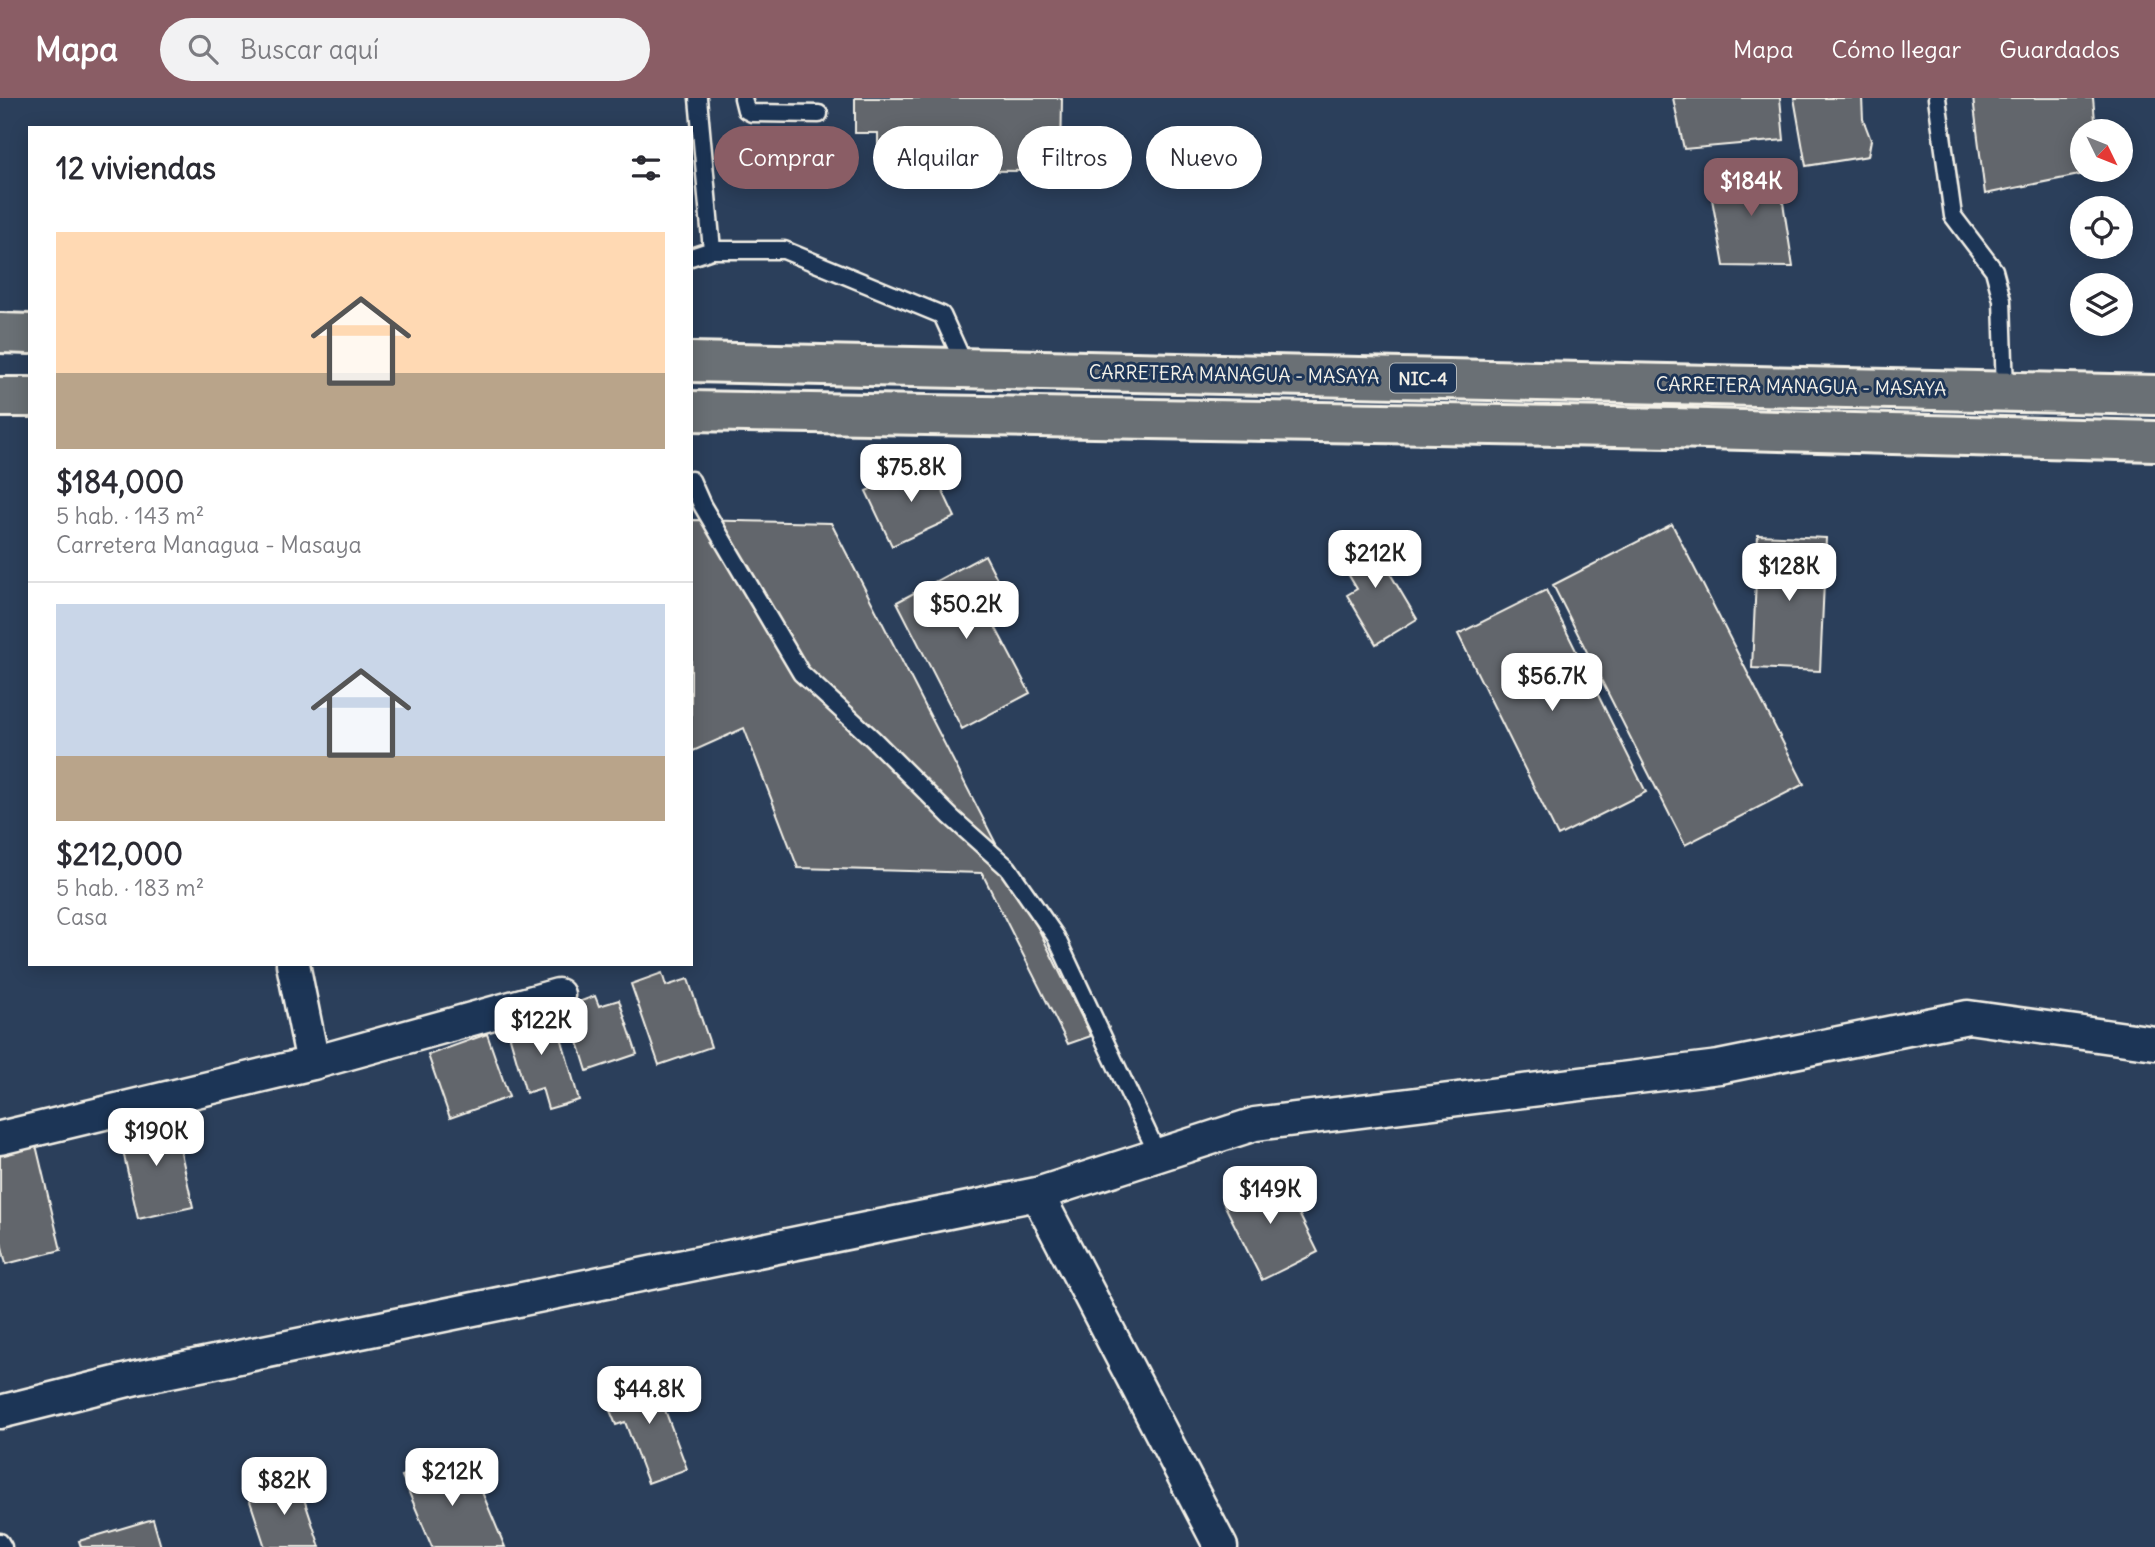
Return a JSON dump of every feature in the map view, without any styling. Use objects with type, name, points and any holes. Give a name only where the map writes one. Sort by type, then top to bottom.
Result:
[{"type":"highway","points":[[0,334],[28,334]]},
{"type":"highway","name":"CARRETERA MANAGUA - MASAYA","points":[[693,362],[2155,395]]},
{"type":"highway","points":[[0,397],[28,397]]},
{"type":"highway","points":[[693,411],[1671,428],[2155,441]]},
{"type":"street","points":[[293,966],[313,1063]]},
{"type":"street","points":[[0,1138],[313,1063],[558,995]]},
{"type":"street","points":[[0,1412],[136,1378],[1037,1195],[1255,1124],[1719,1067],[1968,1017],[2155,1043]]},
{"type":"street","points":[[1037,1195],[1221,1547]]},
{"type":"lane","points":[[698,98],[712,250]]},
{"type":"lane","points":[[743,98],[746,110],[752,113],[819,114]]},
{"type":"lane","points":[[1937,98],[1953,216],[1994,270],[2002,300],[2006,391]]},
{"type":"lane","points":[[693,256],[712,250],[784,250],[942,315],[966,368]]},
{"type":"lane","points":[[693,485],[702,505],[801,673],[1008,868],[1056,937],[1158,1156]]},
{"type":"lane","points":[[0,1542],[3,1547]]},
{"type":"building","points":[[855,98],[1062,98],[1062,126],[1017,126],[1017,171],[1003,171],[1003,126],[873,126],[873,133],[859,133],[859,126],[855,126]]},
{"type":"building","points":[[1673,98],[1780,98],[1784,140],[1684,149]]},
{"type":"building","points":[[1794,98],[1862,98],[1863,119],[1871,140],[1868,156],[1806,166]]},
{"type":"building","points":[[1973,98],[2093,98],[2095,119],[2070,119],[2070,177],[1985,194]]},
{"type":"building","points":[[1778,170],[1793,267],[1724,266],[1707,171]]},
{"type":"building","points":[[929,462],[955,517],[892,546],[866,491]]},
{"type":"building","points":[[693,520],[831,523],[1010,871],[1091,1036],[1068,1044],[982,873],[798,868],[744,728],[693,751]]},
{"type":"building","points":[[1672,524],[1804,784],[1685,845],[1553,585]]},
{"type":"building","points":[[1366,533],[1417,619],[1376,644],[1347,595],[1357,589],[1335,552]]},
{"type":"building","points":[[1758,535],[1826,538],[1820,671],[1752,668]]},
{"type":"building","points":[[985,555],[1011,606],[990,617],[1030,693],[962,729],[897,602]]},
{"type":"building","points":[[1546,590],[1646,792],[1558,836],[1458,634]]},
{"type":"building","points":[[662,973],[666,986],[688,979],[711,1047],[659,1065],[631,984]]},
{"type":"building","points":[[595,996],[599,1006],[619,1000],[637,1054],[587,1071],[567,1006]]},
{"type":"building","points":[[527,1006],[531,1023],[555,1016],[579,1100],[548,1109],[542,1088],[526,1093],[503,1013]]},
{"type":"building","points":[[487,1034],[509,1097],[450,1118],[428,1055]]},
{"type":"building","points":[[173,1116],[193,1207],[138,1219],[118,1128]]},
{"type":"building","points":[[36,1145],[61,1250],[6,1264],[0,1238],[0,1154]]},
{"type":"building","points":[[1279,1173],[1318,1252],[1262,1280],[1222,1200]]},
{"type":"building","points":[[665,1373],[675,1398],[662,1402],[687,1469],[648,1483],[625,1422],[616,1425],[604,1396]]},
{"type":"building","points":[[446,1457],[456,1481],[474,1473],[505,1547],[432,1547],[402,1476]]},
{"type":"building","points":[[297,1478],[320,1547],[265,1547],[248,1495]]},
{"type":"building","points":[[153,1519],[161,1547],[81,1547],[79,1541]]}]
